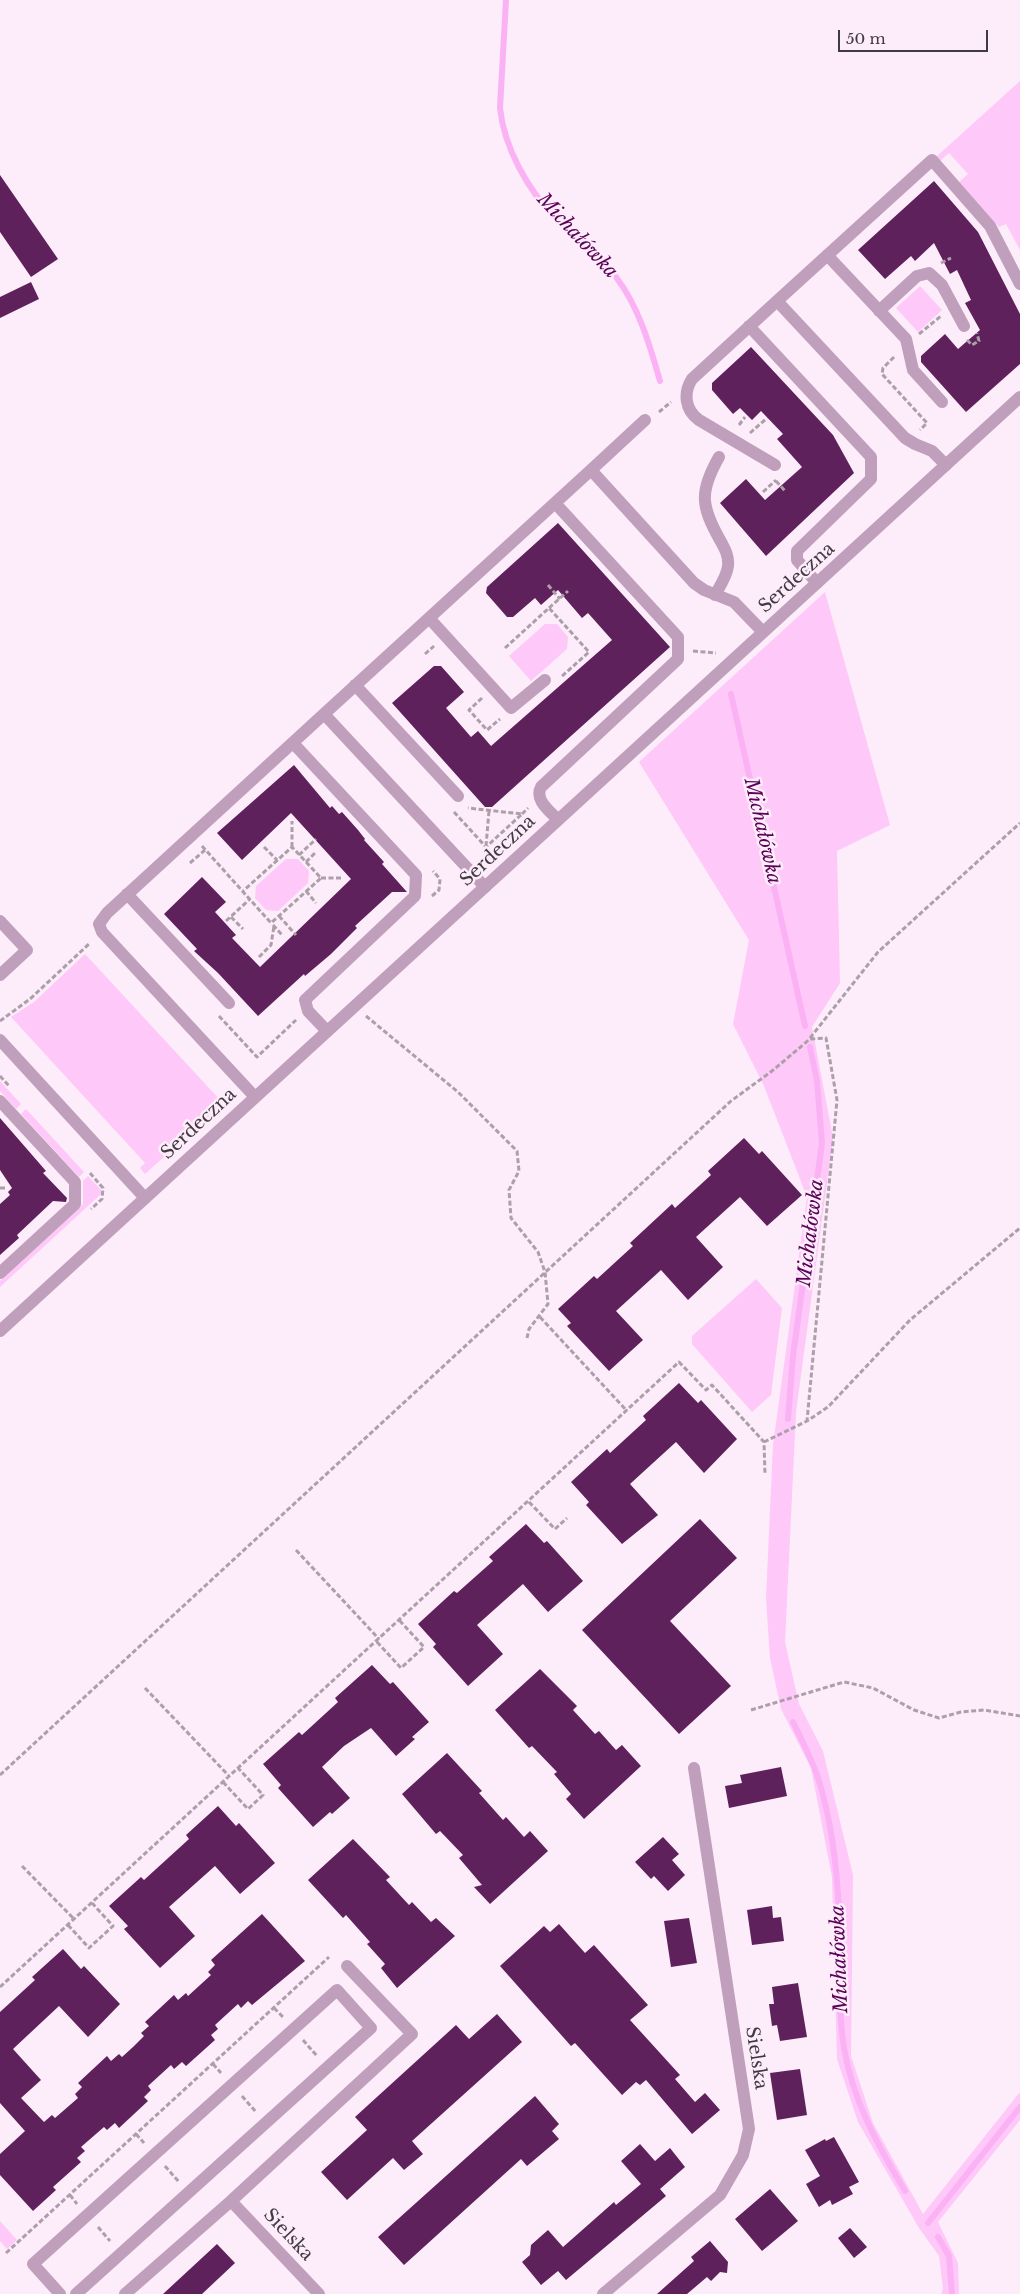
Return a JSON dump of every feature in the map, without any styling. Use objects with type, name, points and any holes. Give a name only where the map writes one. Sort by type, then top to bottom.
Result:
[{"type":"street","points":[[775,465],[695,417],[686,398],[688,385],[697,374],[749,326],[932,160],[990,226],[1020,284]]},
{"type":"street","points":[[827,256],[879,310],[908,344],[913,370],[942,402]]},
{"type":"street","points":[[879,310],[917,276],[929,273],[942,285],[964,326]]},
{"type":"street","points":[[777,301],[908,441],[932,451],[946,465]]},
{"type":"street","points":[[749,326],[871,457],[871,479],[796,552],[797,560],[817,583]]},
{"type":"street","name":"Serdeczna","points":[[0,1330],[1020,397]]},
{"type":"street","points":[[255,1098],[102,932],[99,924],[102,918],[645,420]]},
{"type":"street","points":[[715,595],[726,574],[728,560],[707,516],[704,497],[708,476],[719,458]]},
{"type":"street","points":[[591,470],[694,583],[737,605],[763,632]]},
{"type":"street","points":[[555,503],[678,637],[678,659],[540,787],[538,792],[539,798],[558,820]]},
{"type":"street","points":[[429,618],[511,708],[515,707],[545,680]]},
{"type":"street","points":[[355,685],[458,796]]},
{"type":"street","points":[[324,714],[484,887]]},
{"type":"street","points":[[293,743],[416,875],[415,896],[310,993],[305,1002],[308,1010],[327,1032]]},
{"type":"street","points":[[127,894],[229,1003]]},
{"type":"street","points":[[0,920],[27,950],[0,975]]},
{"type":"street","points":[[0,1040],[145,1198]]},
{"type":"street","points":[[0,1101],[75,1182],[75,1204],[0,1273]]},
{"type":"street","name":"Sielska","points":[[603,2294],[720,2195],[743,2155],[749,2129],[694,1768]]},
{"type":"street","points":[[126,2294],[231,2201],[412,2034],[347,1966]]},
{"type":"street","points":[[60,2294],[33,2264],[337,1990],[371,2028],[76,2294]]},
{"type":"street","name":"Sielska","points":[[231,2201],[319,2294]]},
{"type":"path","points":[[908,344],[885,365],[882,372],[927,423],[908,441]]},
{"type":"path","points":[[645,420],[663,409],[688,385]]},
{"type":"path","points":[[739,444],[767,418]]},
{"type":"path","points":[[776,481],[786,492]]},
{"type":"path","points":[[548,585],[560,599]]},
{"type":"path","points":[[505,648],[568,591]]},
{"type":"path","points":[[549,608],[589,652],[560,678]]},
{"type":"path","points":[[487,694],[469,710],[487,730]]},
{"type":"path","points":[[486,847],[489,811]]},
{"type":"path","points":[[292,821],[292,847],[321,878]]},
{"type":"path","points":[[0,1775],[731,1101],[772,1071],[810,1039],[878,952],[1020,823]]},
{"type":"path","points":[[192,835],[282,935]]},
{"type":"path","points":[[299,855],[316,839]]},
{"type":"path","points":[[264,847],[277,860]]},
{"type":"path","points":[[243,891],[292,847]]},
{"type":"path","points":[[190,863],[205,850]]},
{"type":"path","points":[[306,862],[315,853]]},
{"type":"path","points":[[425,903],[439,890],[440,879],[427,865]]},
{"type":"path","points":[[259,957],[271,945],[273,924],[279,916],[321,878],[342,878]]},
{"type":"path","points":[[306,891],[316,903]]},
{"type":"path","points":[[226,921],[250,899]]},
{"type":"path","points":[[279,916],[296,934]]},
{"type":"path","points":[[231,917],[243,929]]},
{"type":"path","points":[[0,1021],[30,998],[102,932]]},
{"type":"path","points":[[354,1006],[458,1092],[517,1151],[519,1171],[509,1190],[511,1218],[538,1252],[545,1272],[548,1304],[540,1317],[528,1329],[527,1338]]},
{"type":"path","points":[[217,1014],[257,1057],[308,1010]]},
{"type":"path","points":[[807,1421],[837,1100],[826,1038],[810,1039]]},
{"type":"path","points":[[0,1076],[13,1090]]},
{"type":"path","points":[[88,1212],[102,1199],[103,1188],[89,1172]]},
{"type":"path","points":[[0,1188],[5,1188]]},
{"type":"path","points":[[764,1442],[807,1421],[828,1407],[910,1320],[1020,1228]]},
{"type":"path","points":[[540,1317],[627,1411]]},
{"type":"path","points":[[0,1987],[679,1362],[706,1390],[712,1385],[764,1442],[765,1475]]},
{"type":"path","points":[[529,1502],[555,1529],[567,1518]]},
{"type":"path","points":[[296,1550],[378,1640],[400,1668],[424,1647],[400,1620]]},
{"type":"path","points":[[751,1710],[844,1682],[873,1688],[914,1710],[939,1718],[961,1712],[984,1710],[1020,1716]]},
{"type":"path","points":[[145,1688],[229,1776]]},
{"type":"path","points":[[223,1782],[248,1809],[263,1796],[238,1768]]},
{"type":"path","points":[[22,1866],[75,1920]]},
{"type":"path","points":[[68,1925],[89,1948],[113,1926],[92,1903]]},
{"type":"path","points":[[6,2253],[329,1957]]},
{"type":"path","points":[[136,2134],[189,2192]]},
{"type":"path","points":[[70,2195],[121,2254]]},
{"type":"shaded area","points":[[1020,81],[1020,250],[1006,224],[999,227],[959,182],[968,174],[949,153],[940,161],[936,157]]},
{"type":"shaded area","points":[[920,286],[942,310],[918,332],[896,308]]},
{"type":"shaded area","points":[[825,592],[890,825],[837,851],[840,983],[812,1027],[833,1138],[796,1412],[785,1642],[799,1704],[823,1751],[853,1875],[851,2056],[873,2123],[923,2214],[1020,2092],[1020,2120],[938,2222],[958,2263],[959,2294],[941,2294],[943,2289],[939,2256],[919,2228],[858,2122],[837,2059],[832,1877],[811,1768],[781,1709],[770,1658],[766,1598],[773,1445],[807,1197],[764,1086],[733,1024],[749,940],[639,762]]},
{"type":"shaded area","points":[[545,624],[557,624],[568,637],[567,649],[531,681],[509,656]]},
{"type":"shaded area","points":[[286,859],[298,859],[309,871],[308,883],[278,911],[266,910],[255,898],[256,886]]},
{"type":"shaded area","points":[[85,954],[221,1101],[229,1093],[231,1096],[145,1174],[140,1168],[145,1163],[11,1017],[34,1002]]},
{"type":"shaded area","points":[[0,1081],[21,1104],[16,1109],[0,1091]]},
{"type":"shaded area","points":[[26,1109],[84,1172],[79,1177],[21,1114]]},
{"type":"shaded area","points":[[88,1176],[101,1190],[101,1194],[0,1287],[0,1281],[83,1204],[83,1181]]},
{"type":"shaded area","points":[[756,1279],[782,1308],[771,1395],[752,1412],[692,1344],[692,1336]]},
{"type":"shaded area","points":[[0,2221],[17,2240],[7,2249],[0,2241]]},
{"type":"building","points":[[0,175],[58,259],[31,277],[0,232]]},
{"type":"building","points":[[934,181],[978,232],[1020,314],[1020,364],[966,412],[921,362],[921,356],[945,334],[958,349],[980,330],[965,303],[971,300],[957,270],[950,274],[934,243],[915,261],[911,256],[885,279],[858,250]]},
{"type":"building","points":[[31,282],[39,299],[0,318],[0,297]]},
{"type":"building","points":[[751,347],[833,435],[854,473],[766,556],[720,503],[746,479],[765,500],[802,467],[777,439],[783,434],[761,411],[752,420],[740,408],[733,414],[712,390],[712,383]]},
{"type":"building","points":[[558,523],[670,647],[492,807],[485,807],[392,703],[434,666],[441,666],[464,692],[446,708],[471,737],[478,731],[491,746],[612,640],[588,613],[582,618],[558,590],[541,605],[535,598],[513,617],[507,617],[486,593],[487,587]]},
{"type":"building","points":[[294,765],[330,808],[332,806],[339,814],[342,812],[384,862],[382,864],[407,892],[392,892],[355,926],[357,928],[331,954],[305,976],[304,974],[258,1016],[218,973],[194,951],[197,949],[164,914],[202,877],[226,902],[215,912],[236,935],[232,938],[260,967],[351,879],[291,813],[242,860],[217,833]]},
{"type":"building","points":[[0,1118],[46,1171],[43,1173],[67,1198],[66,1202],[53,1201],[17,1235],[19,1238],[0,1255],[0,1204],[10,1195],[8,1192],[12,1188],[0,1170]]},
{"type":"building","points":[[744,1138],[759,1154],[762,1151],[802,1195],[767,1226],[740,1197],[696,1237],[723,1267],[688,1300],[661,1270],[616,1311],[643,1340],[609,1371],[567,1326],[571,1323],[558,1309],[594,1276],[597,1279],[633,1246],[630,1243],[672,1204],[675,1208],[711,1175],[708,1171]]},
{"type":"building","points":[[679,1383],[698,1403],[701,1400],[737,1439],[704,1473],[676,1442],[630,1484],[658,1515],[622,1544],[586,1505],[589,1502],[571,1482],[607,1449],[610,1453],[646,1420],[643,1416]]},
{"type":"building","points":[[700,1519],[737,1558],[670,1621],[731,1686],[679,1734],[582,1630]]},
{"type":"building","points":[[526,1524],[544,1543],[547,1541],[583,1581],[548,1612],[523,1584],[477,1625],[503,1654],[468,1686],[433,1647],[436,1644],[418,1624],[454,1591],[457,1593],[493,1561],[489,1557]]},
{"type":"building","points":[[372,1665],[390,1684],[393,1682],[429,1722],[412,1737],[415,1739],[396,1756],[371,1728],[344,1746],[322,1767],[350,1798],[313,1827],[278,1788],[281,1785],[263,1764],[299,1732],[302,1735],[338,1702],[335,1698]]},
{"type":"building","points":[[540,1669],[577,1706],[573,1710],[595,1734],[599,1731],[616,1750],[622,1745],[641,1766],[584,1819],[566,1799],[571,1794],[554,1774],[557,1772],[532,1746],[529,1748],[495,1710]]},
{"type":"building","points":[[447,1753],[482,1791],[479,1793],[503,1820],[506,1817],[524,1837],[530,1831],[548,1851],[490,1904],[474,1887],[482,1885],[459,1858],[463,1855],[440,1831],[436,1834],[402,1794]]},
{"type":"building","points":[[781,1767],[787,1796],[729,1808],[725,1786],[742,1783],[740,1775]]},
{"type":"building","points":[[218,1806],[236,1826],[239,1823],[275,1863],[240,1894],[215,1866],[169,1907],[195,1936],[160,1968],[124,1929],[128,1926],[109,1906],[141,1877],[144,1880],[189,1839],[186,1835]]},
{"type":"building","points":[[663,1837],[679,1854],[672,1860],[685,1875],[668,1891],[654,1876],[651,1879],[635,1862]]},
{"type":"building","points":[[353,1839],[390,1877],[386,1880],[409,1905],[412,1902],[431,1922],[436,1918],[455,1936],[397,1988],[381,1968],[385,1964],[367,1944],[370,1942],[346,1915],[343,1918],[308,1880]]},
{"type":"building","points":[[772,1906],[773,1918],[781,1917],[784,1941],[752,1945],[747,1910]]},
{"type":"building","points":[[262,1914],[305,1961],[252,2005],[248,2001],[241,2008],[238,2004],[215,2025],[218,2029],[211,2035],[215,2040],[186,2066],[182,2062],[174,2069],[171,2065],[148,2086],[151,2090],[144,2097],[148,2101],[119,2128],[115,2123],[107,2130],[104,2127],[81,2147],[85,2151],[77,2158],[81,2162],[53,2187],[56,2190],[33,2211],[0,2175],[0,2154],[25,2131],[0,2103],[0,2012],[35,1980],[32,1977],[63,1949],[81,1969],[84,1966],[120,2004],[88,2037],[59,2006],[13,2049],[41,2080],[21,2098],[44,2122],[52,2115],[55,2118],[78,2098],[75,2094],[82,2087],[78,2083],[107,2056],[111,2061],[119,2054],[122,2057],[133,2047],[144,2036],[141,2033],[149,2026],[145,2022],[174,1995],[178,2000],[186,1993],[188,1996],[211,1975],[208,1972],[215,1965],[211,1960]]},
{"type":"building","points":[[689,1918],[697,1963],[671,1967],[664,1921]]},
{"type":"building","points":[[559,1924],[585,1953],[594,1945],[648,2005],[630,2020],[680,2075],[675,2079],[695,2102],[705,2093],[720,2110],[692,2134],[646,2080],[640,2085],[636,2082],[622,2095],[575,2043],[571,2046],[500,1966],[544,1926],[550,1932]]},
{"type":"building","points":[[798,1983],[807,2037],[780,2041],[777,2025],[772,2026],[769,2004],[774,2004],[772,1987]]},
{"type":"building","points":[[497,2014],[522,2042],[412,2141],[423,2154],[404,2170],[393,2158],[347,2200],[321,2172],[367,2130],[355,2117],[456,2025],[469,2039]]},
{"type":"building","points":[[800,2069],[807,2115],[777,2120],[770,2073]]},
{"type":"building","points":[[535,2096],[559,2124],[552,2131],[559,2139],[527,2166],[521,2159],[404,2265],[378,2237]]},
{"type":"building","points":[[834,2137],[859,2182],[849,2187],[853,2194],[832,2205],[830,2200],[819,2207],[806,2184],[820,2176],[805,2150],[825,2139],[826,2141]]},
{"type":"building","points":[[640,2144],[655,2161],[670,2148],[685,2167],[660,2189],[666,2196],[566,2280],[558,2271],[541,2285],[522,2262],[530,2255],[531,2245],[548,2230],[563,2247],[614,2202],[616,2205],[641,2184],[621,2161]]},
{"type":"building","points":[[770,2189],[798,2221],[762,2251],[735,2219]]},
{"type":"building","points":[[850,2228],[867,2247],[854,2258],[838,2238]]},
{"type":"building","points":[[710,2241],[728,2262],[727,2273],[720,2272],[711,2281],[707,2277],[687,2294],[657,2294],[694,2261],[691,2257]]},
{"type":"building","points":[[217,2244],[235,2263],[202,2294],[163,2294]]},
{"type":"waterway","name":"Michałówka","points":[[506,0],[500,108],[502,123],[512,153],[536,195],[602,261],[624,289],[643,327],[660,381]]},
{"type":"waterway","name":"Michałówka","points":[[731,694],[805,1026]]},
{"type":"waterway","name":"Michałówka","points":[[788,1419],[793,1356],[822,1143],[817,1081],[810,1047]]},
{"type":"waterway","name":"Michałówka","points":[[793,1722],[817,1774],[831,1829],[839,1912],[842,2031],[848,2068],[860,2105],[885,2157],[905,2191]]},
{"type":"waterway","points":[[928,2223],[1020,2107]]},
{"type":"waterway","name":"Michałówka","points":[[938,2237],[949,2256],[952,2294]]}]
